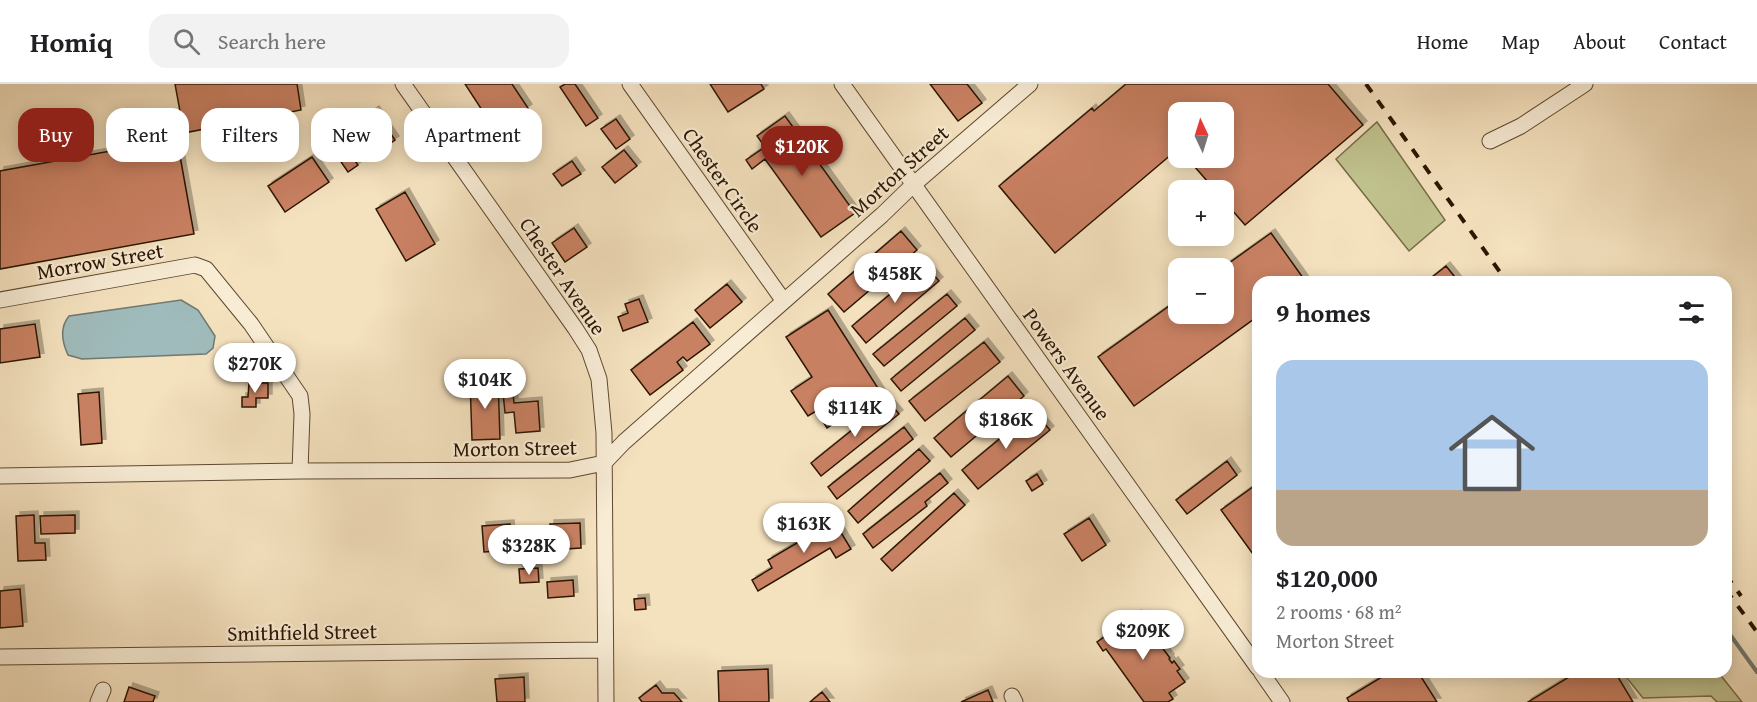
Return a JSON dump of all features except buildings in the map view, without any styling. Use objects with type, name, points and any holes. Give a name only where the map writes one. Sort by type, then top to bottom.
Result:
[{"type":"street","name":"Chester Avenue","points":[[403,84],[516,242],[589,350],[599,379],[604,433],[606,702]]},
{"type":"street","name":"Chester Circle","points":[[630,84],[783,300]]},
{"type":"street","name":"Powers Avenue","points":[[842,84],[1252,659]]},
{"type":"street","name":"Morton Street","points":[[0,476],[300,471],[570,470],[604,464],[624,442],[882,215],[913,184],[1030,84]]},
{"type":"street","points":[[1490,141],[1521,126],[1585,84]]},
{"type":"street","name":"Morrow Street","points":[[0,300],[195,265],[206,269],[250,324],[300,396],[302,414],[300,471]]},
{"type":"street","name":"Smithfield Street","points":[[0,657],[605,650]]},
{"type":"street","name":"Powers Avenue","points":[[1266,678],[1282,702]]},
{"type":"green space","points":[[1377,122],[1445,220],[1409,251],[1336,159]]},
{"type":"green space","points":[[1627,678],[1723,678],[1742,702],[1717,702],[1711,696],[1643,698]]},
{"type":"water","points":[[181,300],[198,310],[215,336],[213,348],[206,354],[82,359],[68,355],[63,335],[64,325],[69,316]]},
{"type":"waterway","points":[[1732,637],[1757,672]]},
{"type":"railway","points":[[1366,84],[1503,276]]},
{"type":"railway","points":[[1732,583],[1741,596]]},
{"type":"railway","points":[[1732,598],[1757,632]]}]
